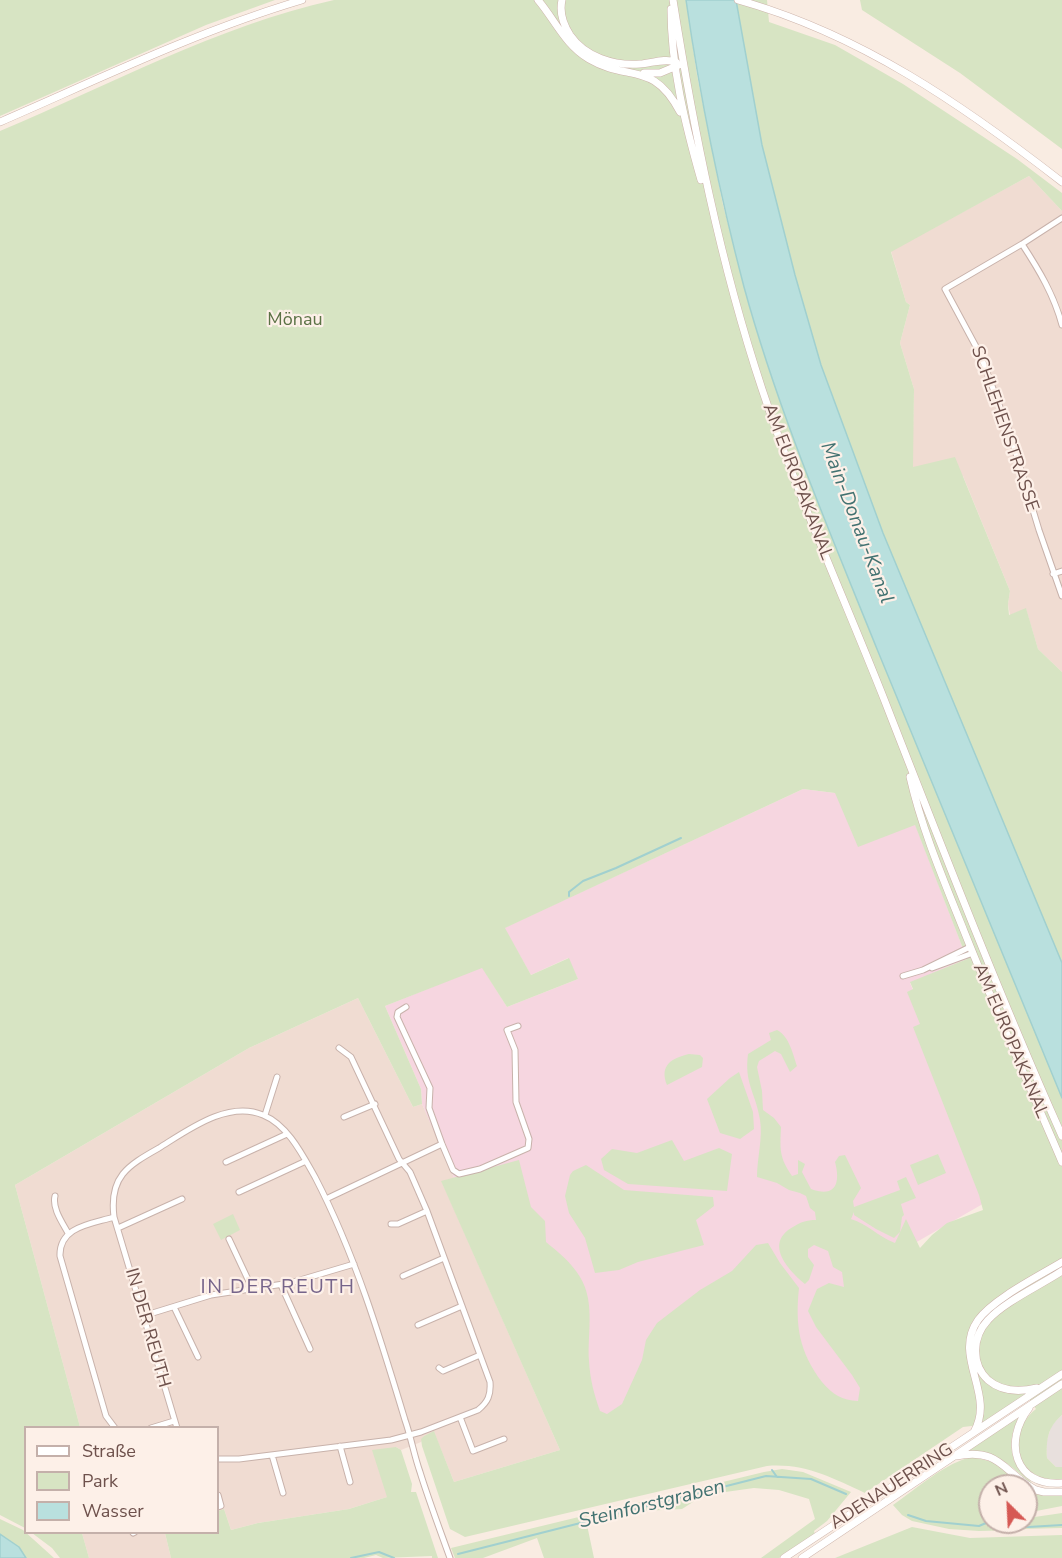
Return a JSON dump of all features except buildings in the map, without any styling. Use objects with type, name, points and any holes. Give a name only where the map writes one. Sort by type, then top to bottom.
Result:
[{"type":"main road","points":[[0,122],[173,47],[302,0]]},
{"type":"main road","points":[[538,0],[572,46],[589,60],[617,70],[641,74],[660,73],[679,63]]},
{"type":"main road","points":[[562,0],[561,14],[564,25],[578,44],[592,54],[606,60],[627,64],[679,63]]},
{"type":"main road","name":"AM EUROPAKANAL","points":[[672,0],[684,119],[703,187],[710,202]]},
{"type":"main road","points":[[738,0],[768,8],[844,40],[910,75],[990,128],[1062,182]]},
{"type":"main road","name":"AM EUROPAKANAL","points":[[679,63],[710,202],[744,331],[790,469],[1018,1038],[1062,1136]]},
{"type":"main road","points":[[641,74],[657,82],[672,95],[684,119]]},
{"type":"main road","name":"AM EUROPAKANAL","points":[[906,754],[912,786],[929,841],[972,950],[1062,1162]]},
{"type":"main road","name":"AM EUROPAKANAL","points":[[972,950],[981,946]]},
{"type":"main road","points":[[973,1433],[979,1420],[981,1397],[969,1352],[972,1331],[979,1318],[991,1307],[1062,1262]]},
{"type":"main road","points":[[1045,1385],[1012,1391],[996,1385],[983,1374],[978,1365],[976,1346],[981,1330],[997,1312],[1061,1272]]},
{"type":"main road","points":[[1002,1419],[1062,1374]]},
{"type":"main road","points":[[1002,1419],[1035,1402],[1062,1384]]},
{"type":"main road","points":[[1035,1402],[1025,1413],[1017,1428],[1016,1455],[1025,1473],[1045,1483],[1062,1483]]},
{"type":"main road","name":"ADENAUERRING","points":[[784,1558],[973,1433],[1002,1419]]},
{"type":"main road","name":"ADENAUERRING","points":[[802,1558],[950,1458],[1002,1419]]},
{"type":"main road","points":[[950,1458],[973,1454],[992,1457],[1036,1490],[1062,1492]]},
{"type":"street","points":[[1062,218],[1022,244],[1043,276],[1057,307],[1062,325]]},
{"type":"street","name":"SCHLEHENSTRASSE","points":[[1022,244],[945,289],[981,354],[1010,434],[1053,574],[1062,596]]},
{"type":"street","points":[[1053,574],[1062,571]]},
{"type":"street","name":"AM EUROPAKANAL","points":[[903,976],[972,950]]},
{"type":"street","points":[[406,1007],[398,1012],[397,1017],[430,1088],[429,1108],[442,1144],[453,1170],[459,1174],[480,1169],[528,1148],[529,1139],[516,1102],[514,1050],[507,1030],[518,1026]]},
{"type":"street","points":[[219,1459],[272,1455],[391,1440],[478,1410],[490,1394],[490,1382],[428,1211],[413,1177],[402,1163],[351,1056],[339,1048]]},
{"type":"street","points":[[277,1077],[264,1115],[276,1123],[306,1161],[326,1199],[354,1264],[374,1320],[420,1473],[450,1558]]},
{"type":"street","points":[[344,1117],[375,1104]]},
{"type":"street","name":"IN DER REUTH","points":[[176,1426],[114,1217],[116,1184],[127,1168],[137,1160],[221,1115],[240,1112],[264,1115]]},
{"type":"street","points":[[226,1162],[286,1134]]},
{"type":"street","points":[[326,1199],[442,1144]]},
{"type":"street","points":[[239,1192],[306,1161]]},
{"type":"street","points":[[55,1196],[53,1199],[68,1233]]},
{"type":"street","points":[[117,1228],[182,1199]]},
{"type":"street","points":[[391,1224],[398,1224],[428,1211]]},
{"type":"street","points":[[114,1217],[68,1233],[61,1242],[60,1256],[106,1416],[114,1426]]},
{"type":"street","points":[[229,1239],[252,1288]]},
{"type":"street","points":[[403,1276],[444,1258]]},
{"type":"street","points":[[143,1316],[218,1294],[280,1285],[354,1264]]},
{"type":"street","points":[[280,1285],[310,1349]]},
{"type":"street","points":[[418,1325],[462,1306]]},
{"type":"street","points":[[174,1307],[198,1357]]},
{"type":"street","points":[[439,1368],[442,1371],[480,1355]]},
{"type":"street","points":[[460,1417],[473,1450],[504,1439]]},
{"type":"street","points":[[158,1426],[174,1421]]},
{"type":"street","points":[[340,1446],[350,1482]]},
{"type":"street","points":[[272,1455],[283,1493]]},
{"type":"shaded area","points":[[1029,176],[1062,211],[1062,672],[1038,649],[1026,609],[1010,615],[1008,604],[1010,591],[963,476],[912,468],[914,389],[900,343],[910,305],[906,302],[891,251]]},
{"type":"shaded area","points":[[803,789],[835,793],[915,824],[967,959],[910,983],[1000,1194],[882,1262],[925,1381],[586,1504],[446,1180],[454,1178],[422,1104],[421,1089],[385,1006],[482,967],[507,1007],[578,979],[568,958],[531,975],[504,928]]},
{"type":"shaded area","points":[[358,998],[413,1107],[422,1104],[435,1132],[454,1178],[442,1182],[560,1450],[454,1482],[434,1432],[424,1436],[421,1442],[401,1450],[396,1447],[387,1497],[349,1509],[258,1523],[231,1530],[224,1509],[219,1511],[219,1426],[80,1426],[15,1185],[249,1048]]},
{"type":"shaded area","points":[[1062,1415],[1062,1467],[1056,1467],[1047,1458],[1046,1443],[1052,1424]]},
{"type":"shaded area","points":[[82,1534],[165,1534],[171,1558],[89,1558]]},
{"type":"green space","points":[[0,0],[275,0],[206,25],[0,116]]},
{"type":"green space","name":"Mönau","points":[[334,0],[686,0],[697,75],[723,205],[745,289],[812,488],[1062,1098],[1062,1415],[1051,1429],[1047,1458],[1056,1467],[1062,1467],[1062,1479],[1047,1479],[1035,1474],[1020,1456],[1018,1444],[1020,1432],[1026,1420],[1036,1409],[1026,1394],[980,1425],[963,1427],[865,1493],[806,1469],[767,1466],[465,1537],[450,1529],[422,1446],[421,1439],[424,1436],[434,1431],[454,1482],[560,1450],[441,1181],[519,1160],[531,1207],[545,1221],[546,1242],[573,1267],[583,1281],[587,1292],[590,1315],[591,1380],[600,1411],[607,1414],[622,1404],[642,1360],[646,1340],[657,1323],[700,1290],[732,1271],[756,1245],[768,1243],[799,1288],[800,1338],[814,1371],[834,1393],[842,1398],[858,1401],[860,1388],[816,1327],[808,1311],[817,1289],[829,1283],[844,1287],[842,1272],[833,1267],[828,1251],[814,1245],[808,1249],[808,1257],[814,1265],[809,1280],[805,1284],[791,1271],[781,1256],[779,1248],[784,1233],[801,1223],[816,1220],[815,1212],[810,1208],[806,1196],[757,1177],[761,1127],[747,1064],[748,1054],[771,1040],[769,1033],[777,1030],[785,1036],[797,1066],[790,1072],[781,1054],[775,1051],[759,1061],[757,1067],[763,1110],[781,1127],[781,1153],[792,1176],[798,1174],[798,1160],[805,1164],[802,1172],[811,1189],[826,1192],[831,1190],[836,1183],[835,1162],[839,1156],[845,1155],[861,1188],[853,1201],[854,1207],[900,1190],[897,1181],[906,1177],[916,1198],[901,1204],[904,1215],[900,1232],[894,1238],[854,1215],[854,1212],[851,1219],[895,1243],[906,1219],[920,1248],[947,1223],[983,1210],[913,1027],[920,1024],[907,992],[913,989],[910,982],[967,959],[915,825],[858,847],[835,793],[803,789],[505,928],[531,975],[569,958],[578,979],[507,1007],[482,968],[385,1006],[421,1089],[422,1104],[413,1107],[358,998],[249,1048],[15,1185],[80,1426],[24,1426],[24,1527],[0,1515],[0,131],[164,58],[248,25]]},
{"type":"green space","points":[[736,0],[767,0],[769,22],[835,45],[903,84],[1017,159],[1062,193],[1062,211],[1029,176],[891,252],[906,302],[910,305],[900,343],[914,389],[913,467],[955,457],[1010,591],[1009,615],[1026,608],[1038,649],[1062,672],[1062,963],[883,533],[821,365],[795,275],[762,145]]},
{"type":"green space","points":[[860,0],[1062,0],[1062,149],[960,73],[862,10]]},
{"type":"green space","points":[[689,1054],[700,1055],[703,1058],[702,1067],[667,1085],[666,1067],[672,1060]]},
{"type":"green space","points":[[739,1072],[753,1112],[754,1129],[740,1139],[720,1133],[707,1099]]},
{"type":"green space","points":[[672,1140],[684,1161],[719,1148],[732,1154],[727,1191],[628,1184],[604,1170],[601,1159],[612,1149],[637,1153]]},
{"type":"green space","points":[[938,1154],[946,1173],[918,1185],[910,1165]]},
{"type":"green space","points":[[586,1165],[624,1190],[713,1197],[714,1206],[696,1220],[704,1245],[638,1262],[619,1270],[595,1273],[585,1238],[569,1213],[565,1196],[570,1175],[573,1171]]},
{"type":"green space","points":[[233,1214],[240,1230],[221,1240],[213,1224]]},
{"type":"green space","points":[[1020,1415],[1011,1443],[1013,1457],[1024,1474],[1020,1474],[996,1457],[978,1451],[968,1451]]},
{"type":"green space","points":[[396,1447],[401,1450],[412,1484],[411,1492],[416,1492],[438,1558],[432,1558],[432,1556],[383,1558],[376,1555],[364,1558],[171,1558],[165,1534],[219,1534],[219,1511],[224,1509],[231,1530],[258,1523],[349,1509],[387,1497],[372,1450]]},
{"type":"green space","points":[[973,1457],[996,1463],[1009,1474],[978,1474],[978,1531],[949,1529],[912,1521],[902,1515],[893,1505],[942,1470]]},
{"type":"green space","points":[[782,1469],[803,1472],[851,1492],[827,1521],[814,1531],[815,1534],[779,1558],[761,1558],[815,1519],[809,1499],[779,1490],[754,1488],[718,1493],[696,1500],[682,1509],[643,1511],[587,1525],[594,1558],[544,1558],[537,1538],[483,1558],[455,1558],[451,1548],[764,1472]]},
{"type":"green space","points":[[1038,1492],[1062,1495],[1062,1506],[1038,1511]]},
{"type":"green space","points":[[1062,1513],[1062,1528],[1038,1529],[1038,1517]]},
{"type":"green space","points":[[0,1519],[23,1530],[24,1534],[27,1534],[54,1558],[26,1558],[19,1547],[0,1534]]},
{"type":"green space","points":[[912,1527],[970,1538],[1062,1535],[1062,1558],[835,1558]]},
{"type":"green space","points":[[33,1534],[82,1534],[89,1558],[60,1558],[52,1548]]},
{"type":"water","name":"Main-Donau-Kanal","points":[[686,0],[736,0],[762,145],[795,275],[821,365],[883,533],[1062,963],[1062,1098],[841,560],[772,379],[744,287],[726,216],[697,72]]},
{"type":"water","points":[[0,1534],[19,1547],[26,1558],[0,1558]]},
{"type":"waterway","points":[[569,896],[569,892],[583,881],[681,838]]},
{"type":"waterway","name":"Steinforstgraben","points":[[772,1470],[777,1477]]},
{"type":"waterway","name":"Steinforstgraben","points":[[458,1554],[766,1476],[811,1479],[846,1494]]},
{"type":"waterway","name":"Steinforstgraben","points":[[908,1515],[926,1521],[979,1526],[986,1523],[1028,1527],[1062,1525]]},
{"type":"waterway","name":"Steinforstgraben","points":[[351,1558],[379,1552],[394,1558]]},
{"type":"district","name":"IN DER REUTH","points":[[278,1288]]}]
